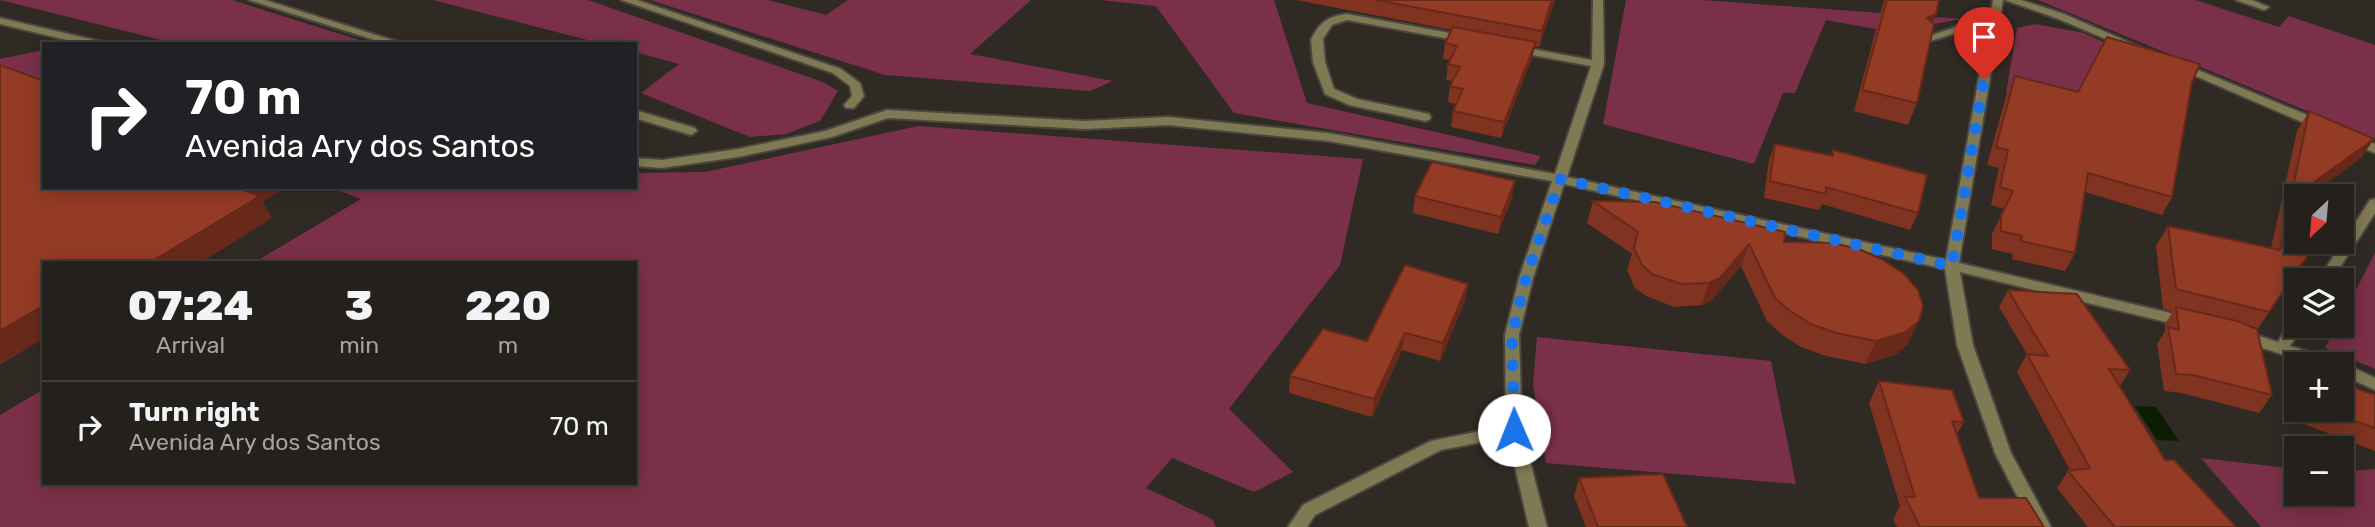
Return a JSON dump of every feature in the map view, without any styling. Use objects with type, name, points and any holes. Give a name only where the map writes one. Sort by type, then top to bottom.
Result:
[{"type":"street","points":[[254,0],[393,42]]},
{"type":"street","points":[[626,0],[837,71],[856,85],[858,96],[850,105]]},
{"type":"street","points":[[1538,527],[1514,430],[1512,335],[1526,278],[1598,64],[1598,0]]},
{"type":"street","points":[[1998,0],[1952,266],[1965,345],[1973,369],[2003,453],[2042,527]]},
{"type":"street","points":[[2010,0],[2060,16],[2148,53]]},
{"type":"street","points":[[2241,0],[2264,7]]},
{"type":"street","points":[[1425,117],[1353,102],[1329,91],[1319,62],[1317,40],[1324,24],[1333,18],[1347,16],[1479,42]]},
{"type":"street","points":[[0,21],[90,42]]},
{"type":"street","points":[[1927,39],[1964,27],[1993,30]]},
{"type":"street","points":[[1505,47],[1598,64]]},
{"type":"street","points":[[2174,64],[2375,149]]},
{"type":"street","points":[[637,162],[662,164],[738,153],[828,134],[887,114],[1085,125],[1168,121],[1328,137],[1560,179],[1952,266],[2202,326]]},
{"type":"street","points":[[637,115],[691,131]]},
{"type":"street","points":[[2333,268],[2375,203]]},
{"type":"street","points":[[2228,332],[2296,352]]},
{"type":"street","points":[[2282,347],[2288,338]]},
{"type":"street","points":[[2354,374],[2375,384]]},
{"type":"street","points":[[1297,527],[1309,510],[1437,445],[1514,430]]},
{"type":"shaded area","points":[[0,0],[232,0],[366,42],[170,42]]},
{"type":"shaded area","points":[[433,0],[588,0],[823,82],[838,91],[820,121],[786,134],[750,137],[641,93],[679,64],[637,53],[637,42],[595,42]]},
{"type":"shaded area","points":[[650,0],[768,0],[826,15],[848,0],[1031,0],[970,54],[1113,81],[1090,91],[885,75]]},
{"type":"shaded area","points":[[1100,0],[1274,0],[1307,103],[1541,156],[1535,165],[1234,113],[1156,6]]},
{"type":"shaded area","points":[[1626,0],[1703,0],[1962,19],[1922,26],[1908,35],[1826,20],[1795,93],[1783,93],[1754,164],[1603,124]]},
{"type":"shaded area","points":[[2038,0],[2195,0],[2279,27],[2289,16],[2375,45],[2375,139]]},
{"type":"shaded area","points":[[2035,24],[2084,33],[2105,43],[2077,111],[2006,93],[2017,28]]},
{"type":"shaded area","points":[[42,50],[42,84],[0,69],[0,59]]},
{"type":"shaded area","points":[[918,126],[1363,159],[1340,265],[1229,409],[1293,472],[1254,492],[1172,458],[1146,488],[1212,519],[1216,527],[0,527],[0,415],[42,390],[42,485],[637,485],[637,261],[257,261],[361,199],[335,189],[637,189],[637,173],[705,172]]},
{"type":"shaded area","points":[[2375,253],[2375,369],[2354,360],[2354,352],[2335,352],[2325,348],[2330,338],[2354,338],[2354,294]]},
{"type":"shaded area","points":[[1537,337],[1771,361],[1796,484],[1546,463],[1533,385]]},
{"type":"shaded area","points":[[2135,406],[2156,407],[2179,441],[2157,440]]},
{"type":"shaded area","points":[[2201,458],[2284,468],[2284,506],[2354,506],[2354,471],[2375,469],[2375,527],[2261,527]]},
{"type":"building","points":[[1376,0],[1552,0],[1542,31]]},
{"type":"building","points":[[1887,0],[1939,0],[1936,14],[1927,18],[1934,24],[1917,103],[1862,90]]},
{"type":"building","points":[[1453,27],[1536,42],[1504,122],[1453,111],[1463,89],[1450,86],[1460,67],[1448,64],[1457,46],[1445,43]]},
{"type":"building","points":[[2107,37],[2200,64],[2192,82],[2172,197],[2088,173],[2075,253],[2021,241],[2022,236],[2001,231],[2001,216],[2013,191],[2000,187],[2008,150],[1996,147],[2015,76],[2078,92]]},
{"type":"building","points":[[0,65],[42,80],[42,189],[240,189],[260,196],[153,261],[42,261],[42,306],[0,331]]},
{"type":"building","points":[[2309,111],[2374,139],[2311,184],[2294,184]]},
{"type":"building","points":[[1775,144],[1833,156],[1833,150],[1927,175],[1918,213],[1826,187],[1826,194],[1770,181]]},
{"type":"building","points":[[1432,162],[1515,181],[1501,217],[1415,196]]},
{"type":"building","points":[[1593,201],[1655,202],[1785,232],[1784,242],[1833,243],[1859,249],[1904,274],[1918,290],[1923,306],[1919,321],[1906,332],[1876,341],[1836,333],[1811,324],[1775,298],[1749,244],[1720,278],[1709,283],[1681,284],[1652,274],[1642,265],[1634,248],[1638,232]]},
{"type":"building","points":[[2168,226],[2280,250],[2284,231],[2284,254],[2309,254],[2299,268],[2284,268],[2284,290],[2269,312],[2176,289]]},
{"type":"building","points":[[1405,265],[1468,284],[1443,343],[1405,333],[1374,399],[1290,376],[1323,329],[1367,341]]},
{"type":"building","points":[[2008,290],[2077,294],[2130,370],[2109,369],[2165,460],[2174,460],[2236,527],[2115,527],[2068,471],[2090,468],[2027,354],[2048,356]]},
{"type":"building","points":[[2176,307],[2237,321],[2257,329],[2272,395],[2193,375],[2176,374],[2168,327],[2179,330]]},
{"type":"building","points":[[1879,381],[1952,390],[1964,422],[1952,421],[1979,498],[2026,498],[2044,527],[1920,527],[1905,497],[1915,497]]},
{"type":"building","points":[[2354,387],[2375,395],[2375,428],[2354,420]]},
{"type":"building","points":[[1663,474],[1687,527],[1598,527],[1579,478]]},
{"type":"route","points":[[1514,430],[1512,335],[1526,278],[1560,179],[1952,266],[1984,79]]}]
